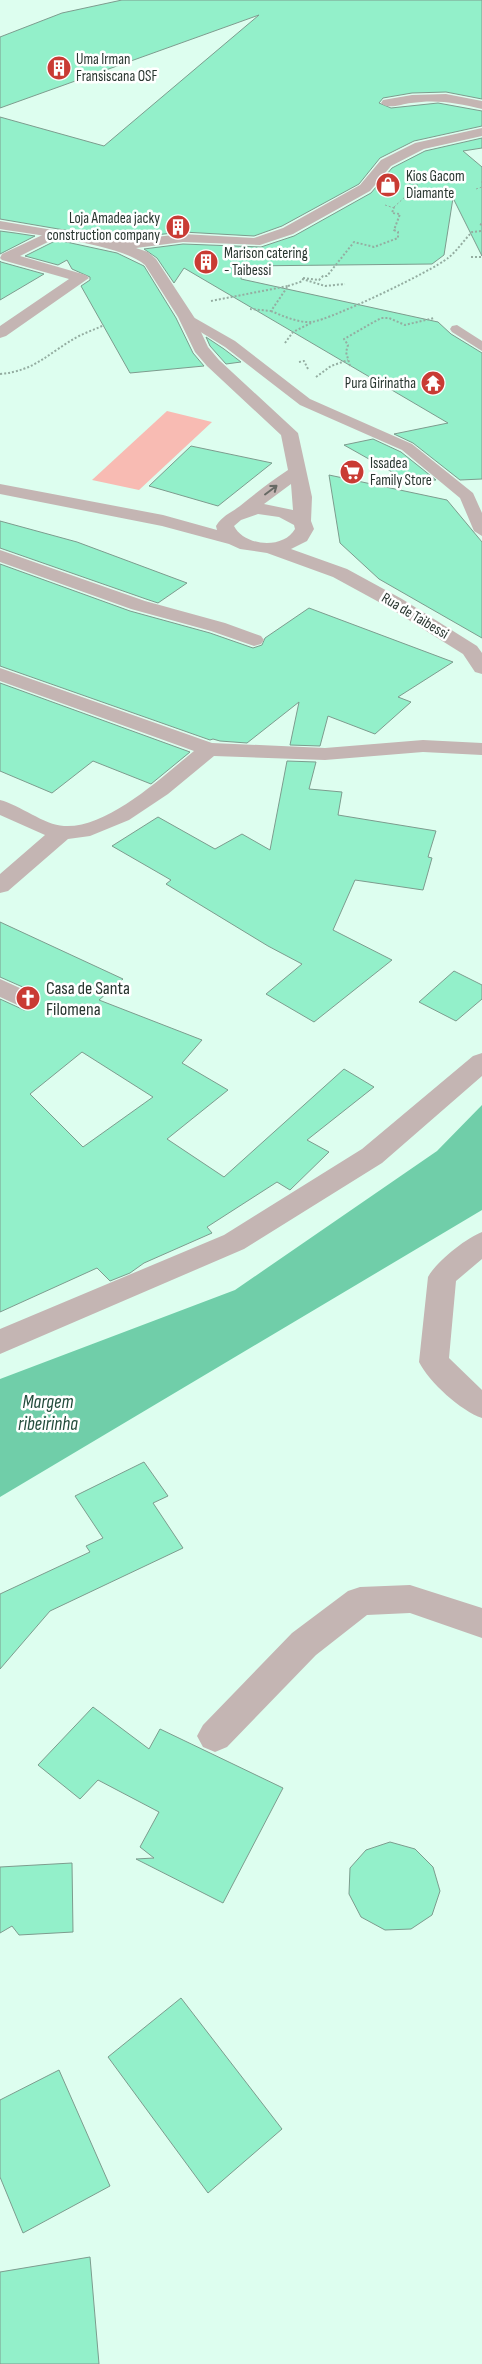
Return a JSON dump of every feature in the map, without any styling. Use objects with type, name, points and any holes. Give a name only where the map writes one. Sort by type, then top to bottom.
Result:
[{"type":"street","points":[[387,103],[421,96],[437,96],[482,105]]},
{"type":"street","points":[[115,245],[183,238],[255,242],[288,231],[364,188],[386,164],[420,146],[481,132]]},
{"type":"street","points":[[0,225],[115,245],[143,255],[151,262],[182,311],[202,349],[213,363],[288,433],[303,497],[301,529],[292,542],[267,547],[253,546],[163,522],[0,489]]},
{"type":"street","points":[[0,333],[81,278],[7,257],[51,235]]},
{"type":"street","points":[[232,539],[226,533],[225,526],[271,489],[298,471]]},
{"type":"street","name":"Rua de Taibessi","points":[[240,513],[272,510],[295,516],[301,529],[340,573]]},
{"type":"street","points":[[163,522],[240,513]]},
{"type":"street","name":"Rua de Taibessi","points":[[267,547],[340,573],[395,602],[470,650],[482,668]]},
{"type":"street","points":[[0,556],[138,605],[218,627],[254,640]]},
{"type":"street","points":[[0,674],[210,749],[325,754],[423,746],[482,749]]},
{"type":"street","points":[[0,807],[62,833],[91,830],[122,817],[210,749]]},
{"type":"street","points":[[0,886],[62,833]]},
{"type":"street","points":[[0,987],[24,1000]]},
{"type":"street","points":[[0,1342],[234,1242],[372,1156],[482,1062]]},
{"type":"street","points":[[482,1243],[442,1277],[434,1362],[471,1398],[482,1406]]},
{"type":"street","points":[[215,1736],[304,1644],[360,1601],[410,1599],[482,1623]]},
{"type":"lane","points":[[182,311],[230,344],[305,402],[408,447],[467,496],[482,531]]},
{"type":"lane","points":[[457,328],[482,347]]},
{"type":"path","points":[[476,190],[482,187]]},
{"type":"path","points":[[182,311],[288,286],[303,280],[302,278],[319,280],[323,276],[327,276],[354,242],[374,247],[383,241],[391,242],[398,238],[398,232],[394,230],[396,220]]},
{"type":"path","points":[[285,343],[293,332],[311,322],[398,285],[448,258],[472,232],[482,230]]},
{"type":"path","points":[[471,257],[482,257]]},
{"type":"path","points":[[303,280],[325,286],[345,284]]},
{"type":"path","points":[[272,311],[288,286]]},
{"type":"path","points":[[250,309],[272,311],[286,318],[311,322]]},
{"type":"path","points":[[350,366],[346,352],[348,345],[344,339],[381,318],[389,318],[394,324],[407,327],[440,315]]},
{"type":"path","points":[[0,374],[14,374],[33,369],[79,336],[104,325]]},
{"type":"shaded area","points":[[167,411],[212,422],[139,490],[92,480]]},
{"type":"water","name":"Margem ribeirinha","points":[[482,1105],[482,1210],[0,1497],[0,1379],[235,1290],[437,1151]]},
{"type":"building","points":[[122,0],[482,0],[482,99],[446,92],[412,93],[383,98],[379,103],[391,108],[438,103],[482,111],[482,126],[414,141],[380,158],[359,184],[282,226],[254,236],[183,232],[117,239],[0,219],[0,117],[104,146],[259,15],[0,108],[0,37],[62,13]]},
{"type":"building","points":[[482,138],[482,148],[463,151],[482,167],[482,256],[453,198],[444,255],[432,264],[243,266],[241,279],[438,322],[451,334],[482,353],[482,479],[460,480],[413,443],[394,434],[448,423],[184,268],[174,283],[157,258],[144,249],[183,244],[261,247],[294,236],[371,193],[392,168],[425,151]]},
{"type":"building","points":[[0,231],[15,233],[35,236],[0,254]]},
{"type":"building","points":[[57,240],[117,253],[144,266],[176,318],[193,353],[204,366],[130,373],[81,286],[90,280],[90,277],[72,269],[67,260],[58,265],[25,256]]},
{"type":"building","points":[[1,262],[44,274],[0,300]]},
{"type":"building","points":[[206,337],[241,362],[226,364],[210,346]]},
{"type":"building","points":[[373,439],[401,452],[436,480],[408,481],[344,445]]},
{"type":"building","points":[[191,446],[272,463],[218,506],[149,486]]},
{"type":"building","points":[[329,475],[447,500],[482,542],[482,638],[379,579],[340,543]]},
{"type":"building","points":[[0,521],[77,542],[187,583],[158,603],[0,548]]},
{"type":"building","points":[[0,564],[130,611],[210,633],[253,648],[262,645],[265,638],[309,608],[453,662],[398,697],[411,702],[375,734],[328,716],[320,746],[290,745],[299,702],[247,743],[210,740],[0,666]]},
{"type":"building","points":[[0,683],[190,752],[151,784],[93,761],[52,793],[0,771]]},
{"type":"building","points":[[287,761],[316,762],[309,789],[342,792],[338,815],[436,831],[428,857],[432,858],[423,890],[355,880],[333,930],[392,960],[314,1022],[266,994],[302,964],[268,946],[166,884],[171,880],[112,846],[158,817],[215,849],[242,834],[270,850]]},
{"type":"building","points":[[0,922],[123,979],[99,1000],[202,1040],[182,1063],[228,1090],[167,1139],[224,1177],[344,1069],[374,1087],[307,1140],[329,1152],[290,1190],[277,1182],[207,1227],[212,1233],[144,1263],[130,1273],[110,1281],[97,1268],[0,1312],[0,999],[24,1010],[33,1008],[38,1001],[34,992],[0,977]],"holes":[[[82,1052],[153,1097],[83,1147],[30,1094]]]},
{"type":"building","points":[[454,971],[482,985],[482,999],[456,1021],[419,1002]]},
{"type":"building","points":[[144,1462],[168,1496],[153,1503],[183,1548],[50,1611],[0,1669],[0,1594],[90,1552],[86,1546],[103,1538],[75,1496]]},
{"type":"building","points":[[93,1707],[149,1749],[160,1729],[283,1788],[223,1903],[136,1859],[154,1858],[140,1847],[159,1812],[98,1780],[80,1799],[38,1765]]},
{"type":"building","points":[[390,1842],[415,1849],[433,1867],[440,1891],[432,1915],[411,1929],[385,1930],[361,1917],[349,1894],[350,1868],[366,1850]]},
{"type":"building","points":[[72,1863],[73,1932],[19,1935],[12,1926],[0,1933],[0,1867]]},
{"type":"building","points":[[181,1998],[282,2129],[208,2193],[108,2057]]},
{"type":"building","points":[[59,2070],[110,2186],[23,2233],[0,2177],[0,2100]]},
{"type":"building","points":[[90,2257],[99,2364],[0,2364],[0,2272]]},
{"type":"place","name":"Uma Irman Fransiscana OSF","points":[[59,68]]},
{"type":"place","name":"Kios Gacom Diamante","points":[[388,185]]},
{"type":"place","name":"Loja Amadea jacky construction company","points":[[178,227]]},
{"type":"place","name":"Marison catering - Taibessi","points":[[206,262]]},
{"type":"place","name":"Pura Girinatha","points":[[433,383]]},
{"type":"place","name":"Issadea Family Store","points":[[352,472]]},
{"type":"place","name":"Casa de Santa Filomena","points":[[28,998]]}]
